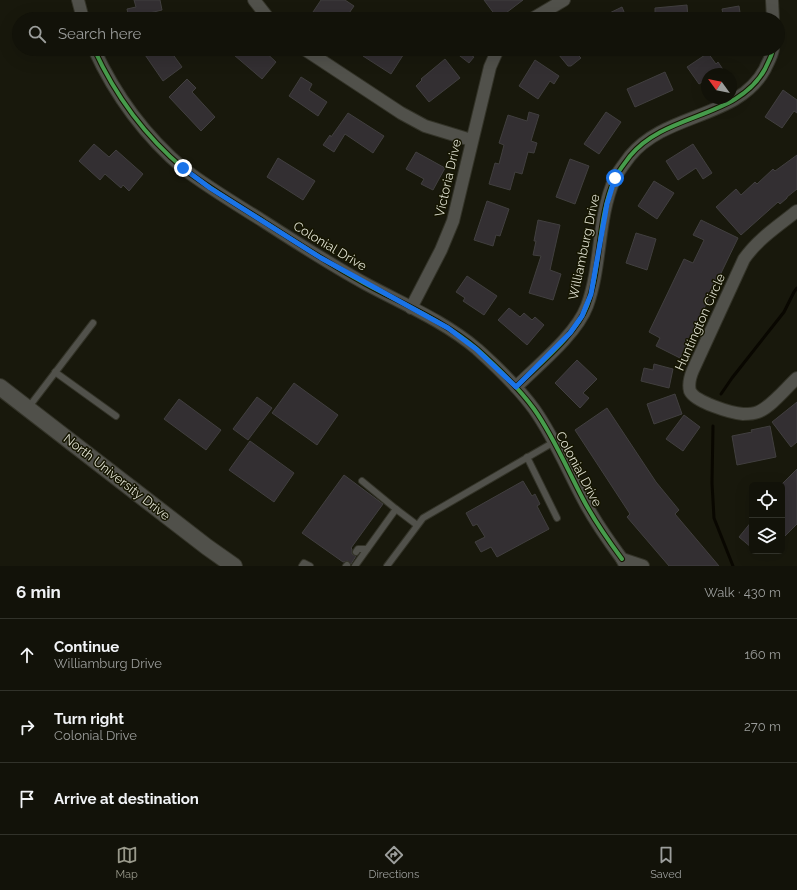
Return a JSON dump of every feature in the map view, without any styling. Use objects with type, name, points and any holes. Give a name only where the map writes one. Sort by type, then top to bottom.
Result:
[{"type":"main road","name":"North University Drive","points":[[0,387],[207,547],[234,566]]},
{"type":"street","points":[[78,0],[81,12]]},
{"type":"street","points":[[254,0],[263,12]]},
{"type":"street","points":[[544,12],[564,0]]},
{"type":"street","points":[[772,0],[773,12]]},
{"type":"street","name":"Colonial Drive","points":[[98,56],[115,91],[126,107],[155,140],[183,168],[210,188],[321,258],[437,322],[461,337],[493,364],[534,408],[554,442],[589,510],[624,562],[643,566]]},
{"type":"street","points":[[315,56],[414,120],[434,130],[471,140]]},
{"type":"street","name":"Victoria Drive","points":[[411,308],[441,250],[450,229],[458,203],[471,140],[490,67],[495,56]]},
{"type":"street","name":"Williamburg Drive","points":[[516,387],[570,333],[582,316],[591,294],[607,204],[615,178],[622,167],[632,154],[656,134],[668,127],[726,104],[750,89],[763,73],[770,56]]},
{"type":"street","name":"Huntington Circle","points":[[797,211],[763,237],[749,251],[744,259],[693,370],[689,386],[691,392],[700,400],[731,412],[749,414],[764,409],[797,378]]},
{"type":"lane","points":[[28,408],[93,323]]},
{"type":"lane","points":[[56,372],[116,416]]},
{"type":"lane","points":[[386,566],[423,518],[554,442]]},
{"type":"lane","points":[[527,457],[557,518]]},
{"type":"lane","points":[[362,482],[417,525]]},
{"type":"lane","points":[[355,566],[396,510]]},
{"type":"lane","points":[[356,552],[358,549],[367,550]]},
{"type":"lane","points":[[302,566],[304,563],[310,566]]},
{"type":"building","points":[[134,0],[160,0],[162,10],[154,12],[128,12],[127,9],[136,7]]},
{"type":"building","points":[[321,0],[345,0],[354,6],[350,12],[313,12]]},
{"type":"building","points":[[484,0],[523,0],[507,12],[493,12]]},
{"type":"building","points":[[687,5],[688,12],[655,12],[655,8]]},
{"type":"building","points":[[739,6],[740,12],[723,12],[722,9]]},
{"type":"building","points":[[622,7],[624,12],[612,12]]},
{"type":"building","points":[[146,56],[174,56],[182,67],[163,81]]},
{"type":"building","points":[[235,56],[270,56],[276,62],[262,79]]},
{"type":"building","points":[[363,56],[403,56],[391,74]]},
{"type":"building","points":[[460,56],[474,57],[469,63]]},
{"type":"building","points":[[560,56],[579,56],[581,58],[571,66],[568,66]]},
{"type":"building","points":[[704,56],[710,56],[716,64],[718,62],[722,68],[701,68],[701,83],[699,84],[687,67]]},
{"type":"building","points":[[445,59],[460,78],[429,102],[416,86],[422,80],[421,79]]},
{"type":"building","points":[[535,60],[559,76],[554,84],[550,81],[538,99],[519,86]]},
{"type":"building","points":[[665,72],[673,90],[635,107],[627,89]]},
{"type":"building","points":[[301,77],[312,84],[309,90],[327,102],[318,116],[289,96]]},
{"type":"building","points":[[187,79],[196,88],[192,92],[215,117],[201,131],[169,97]]},
{"type":"building","points":[[783,90],[797,100],[797,113],[794,111],[782,128],[765,117]]},
{"type":"building","points":[[529,112],[539,115],[531,141],[537,143],[534,153],[528,152],[522,174],[515,172],[510,190],[489,184],[495,163],[499,164],[504,145],[499,143],[508,115],[527,121]]},
{"type":"building","points":[[606,112],[621,122],[599,154],[584,144]]},
{"type":"building","points":[[348,113],[384,136],[373,153],[345,134],[334,152],[323,145],[330,135],[331,137]]},
{"type":"building","points":[[94,144],[109,157],[116,150],[143,174],[129,191],[123,185],[121,188],[105,174],[100,180],[79,161]]},
{"type":"building","points":[[693,144],[712,173],[703,179],[696,168],[678,180],[666,161]]},
{"type":"building","points":[[416,152],[445,168],[433,190],[421,184],[424,179],[406,169]]},
{"type":"building","points":[[797,155],[797,189],[780,204],[778,202],[741,235],[716,207],[736,189],[741,195],[755,182],[757,184],[773,169],[775,171]]},
{"type":"building","points":[[278,158],[315,181],[303,200],[267,177]]},
{"type":"building","points":[[570,159],[589,166],[575,204],[556,197]]},
{"type":"building","points":[[654,181],[674,193],[657,219],[638,206]]},
{"type":"building","points":[[487,201],[509,209],[500,236],[496,235],[493,246],[474,240]]},
{"type":"building","points":[[538,220],[560,225],[550,270],[561,274],[553,300],[529,293],[541,256],[533,255]]},
{"type":"building","points":[[701,220],[738,238],[680,358],[656,346],[660,338],[649,332],[684,259],[693,263],[704,240],[693,235]]},
{"type":"building","points":[[636,233],[656,239],[647,270],[626,263]]},
{"type":"building","points":[[467,276],[497,296],[484,315],[463,301],[465,298],[456,292]]},
{"type":"building","points":[[509,308],[520,317],[524,313],[532,320],[535,317],[544,325],[527,345],[498,320]]},
{"type":"building","points":[[577,360],[597,379],[583,393],[589,398],[580,408],[555,383]]},
{"type":"building","points":[[654,364],[673,369],[669,388],[641,381],[644,368],[653,370]]},
{"type":"building","points":[[294,383],[338,415],[317,445],[272,413]]},
{"type":"building","points":[[675,394],[682,414],[654,424],[647,404]]},
{"type":"building","points":[[257,397],[272,408],[248,440],[233,429]]},
{"type":"building","points":[[179,399],[221,430],[206,450],[164,419]]},
{"type":"building","points":[[797,402],[797,442],[791,447],[772,422]]},
{"type":"building","points":[[607,408],[656,482],[679,510],[675,514],[719,566],[669,566],[627,517],[630,514],[575,430]]},
{"type":"building","points":[[684,415],[700,427],[683,451],[666,439]]},
{"type":"building","points":[[770,426],[776,457],[737,465],[732,436],[752,432],[751,430]]},
{"type":"building","points":[[250,441],[294,473],[274,502],[229,470]]},
{"type":"building","points":[[797,469],[797,524],[785,536],[785,482]]},
{"type":"building","points":[[344,475],[383,504],[351,548],[352,554],[356,556],[351,564],[348,561],[343,562],[302,533]]},
{"type":"building","points":[[523,481],[532,496],[535,494],[540,504],[537,506],[549,529],[497,557],[491,547],[481,552],[475,542],[485,537],[477,524],[473,526],[466,513]]},
{"type":"building","points":[[749,525],[749,545],[739,537]]},
{"type":"waterway","points":[[721,394],[784,312],[797,288]]},
{"type":"waterway","points":[[713,426],[712,483],[714,518],[733,566]]},
{"type":"cycle path","points":[[97,56],[111,83],[132,114],[156,143],[184,169],[203,183],[327,262],[437,321],[477,349],[500,370],[534,409],[554,442],[587,507],[601,530],[622,559]]},
{"type":"cycle path","points":[[516,387],[566,339],[582,317],[592,290],[602,225],[609,193],[620,169],[630,156],[645,142],[662,131],[738,98],[753,85],[765,69],[771,56]]},
{"type":"route","points":[[183,168],[210,188],[339,270],[448,328],[476,349],[516,387],[570,333],[577,325],[587,306],[591,294],[607,204],[615,178]]}]
